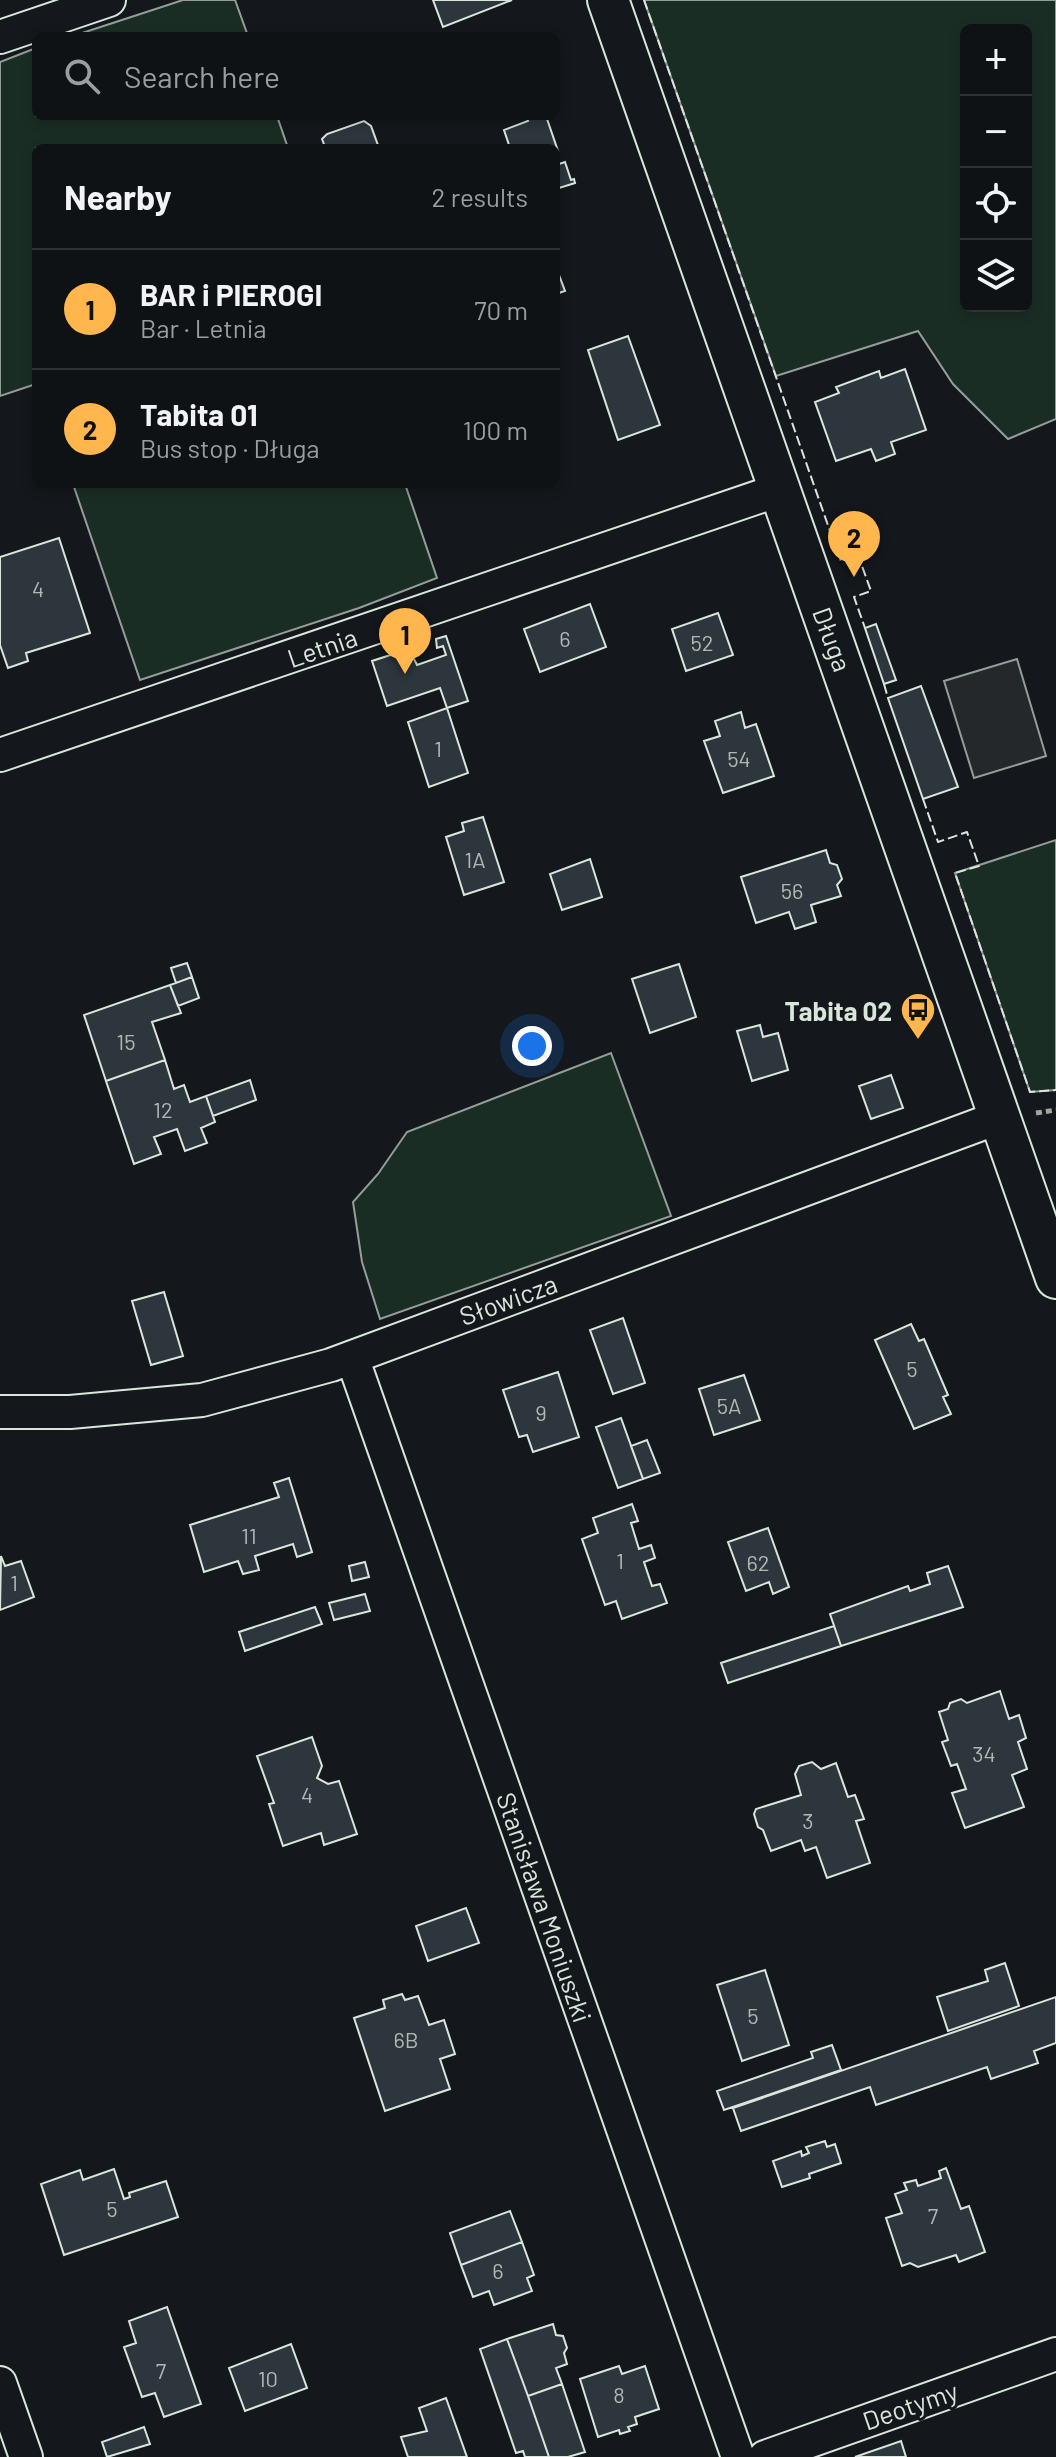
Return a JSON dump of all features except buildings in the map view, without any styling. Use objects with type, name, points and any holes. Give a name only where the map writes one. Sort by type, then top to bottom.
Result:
[{"type":"street","points":[[0,37],[109,0]]},
{"type":"street","name":"Długa","points":[[608,0],[1056,1278]]},
{"type":"street","name":"Letnia","points":[[0,755],[779,490]]},
{"type":"street","name":"Słowicza","points":[[0,1412],[70,1412],[202,1400],[331,1365],[1000,1117]]},
{"type":"street","name":"Stanisława Moniuszki","points":[[352,1357],[738,2457]]},
{"type":"street","name":"Deotymy","points":[[765,2457],[1056,2354]]},
{"type":"street","points":[[0,2383],[26,2457]]},
{"type":"green space","points":[[183,0],[235,0],[247,32],[85,32]]},
{"type":"green space","points":[[644,0],[1056,0],[1056,419],[1008,439],[953,384],[918,331],[776,376]]},
{"type":"green space","points":[[32,50],[32,120],[278,120],[287,144],[32,144],[32,385],[0,396],[0,62]]},
{"type":"green space","points":[[74,488],[406,488],[437,578],[359,608],[140,680]]},
{"type":"green space","points":[[1056,840],[1056,1090],[1030,1092],[955,873]]},
{"type":"green space","points":[[611,1053],[671,1216],[380,1319],[362,1262],[353,1202],[378,1174],[407,1132]]},
{"type":"shaded area","points":[[1017,659],[1046,756],[974,778],[944,681]]},
{"type":"fence","points":[[644,0],[830,531],[836,530]]},
{"type":"fence","points":[[843,551],[840,561],[858,555],[871,591],[854,597],[865,628]]},
{"type":"fence","points":[[884,684],[888,698]]},
{"type":"fence","points":[[923,799],[938,842],[967,832],[979,866],[955,873],[1030,1092],[1056,1090]]},
{"type":"place","name":"Tabita 01","points":[[854,577]]},
{"type":"place","name":"BAR i PIEROGI","points":[[405,674]]},
{"type":"place","name":"Tabita 02","points":[[918,1041]]}]
